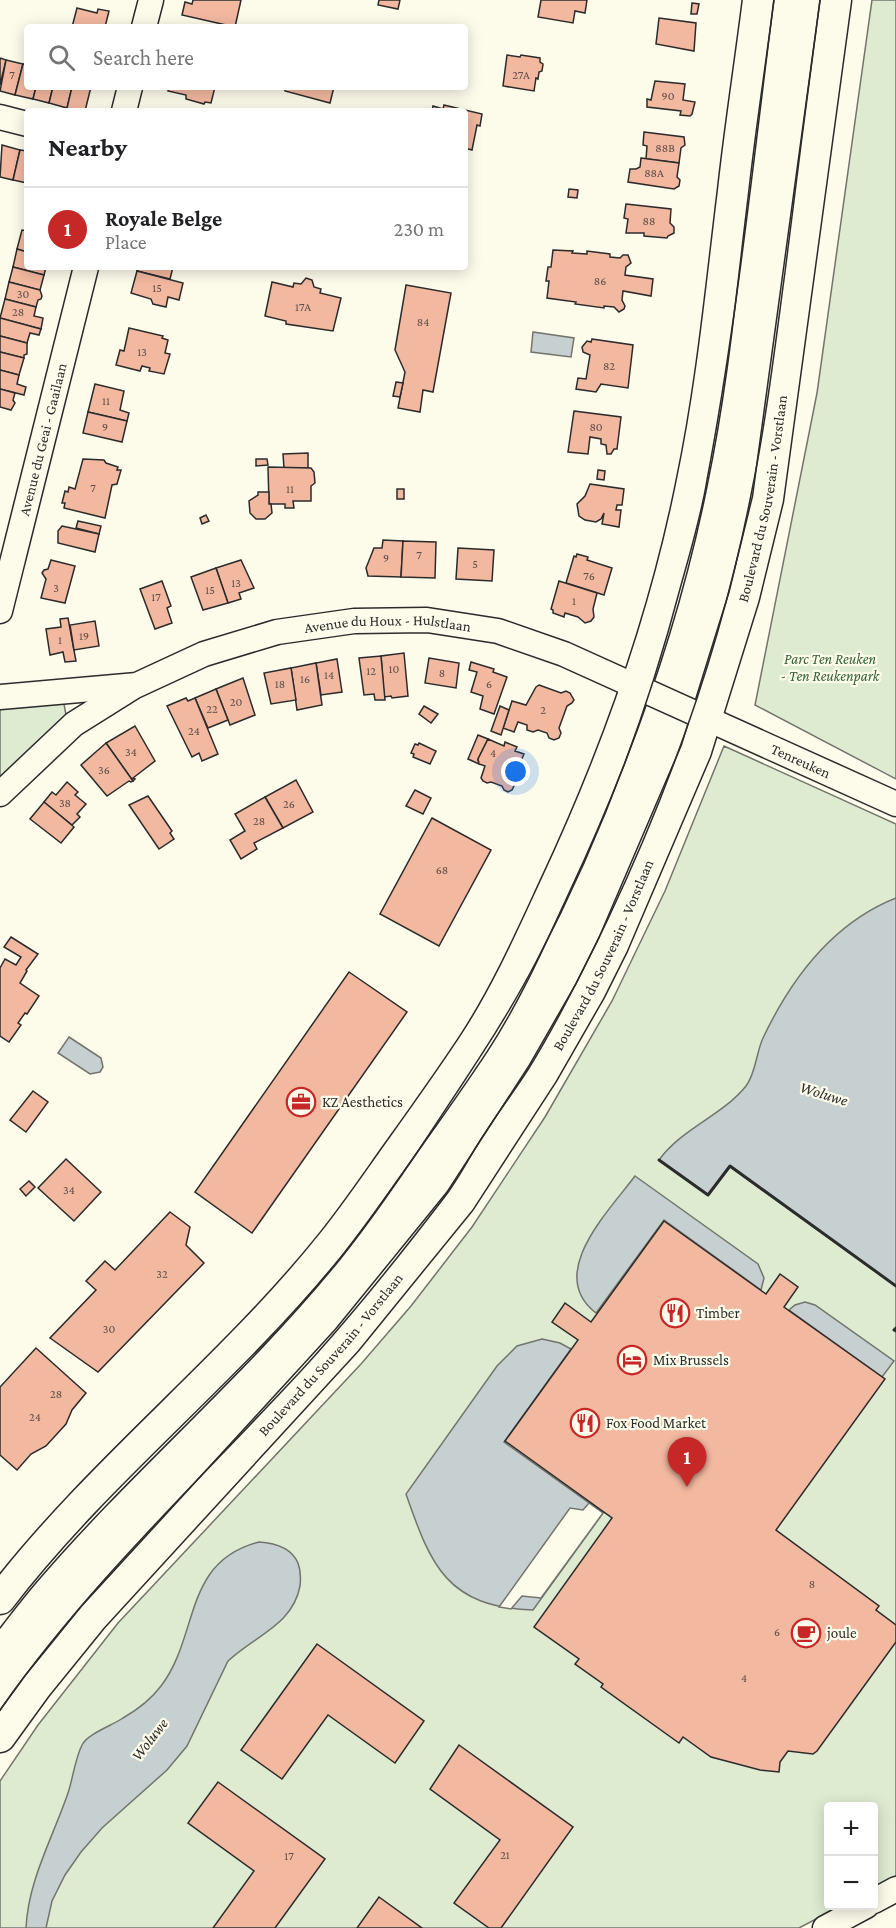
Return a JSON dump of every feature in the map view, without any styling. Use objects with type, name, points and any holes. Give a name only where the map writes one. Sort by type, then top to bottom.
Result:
[{"type":"main road","points":[[0,1599],[27,1564],[106,1479],[292,1289],[363,1202],[476,1040],[522,957],[576,841],[637,686],[667,589],[692,480],[716,333],[758,0]]},
{"type":"main road","name":"Boulevard du Souverain - Vorstlaan","points":[[0,1737],[37,1686],[93,1617],[387,1294],[460,1201],[543,1073],[590,991],[653,854],[691,764],[744,597],[768,499],[836,0]]},
{"type":"street","points":[[145,24],[151,0]]},
{"type":"street","points":[[125,108],[129,90]]},
{"type":"street","points":[[0,117],[24,123]]},
{"type":"street","name":"Avenue du Geai - Gaailaan","points":[[0,611],[85,270]]},
{"type":"street","name":"Avenue du Houx - Hulstlaan","points":[[0,794],[74,724],[137,685],[204,654],[277,632],[354,621],[427,620],[498,631],[564,654],[707,717]]},
{"type":"street","name":"Avenue du Houx - Hulstlaan","points":[[0,697],[137,685]]},
{"type":"street","name":"Tenreuken","points":[[707,717],[896,804]]},
{"type":"street","points":[[878,1898],[896,1889]]},
{"type":"street","points":[[825,1928],[857,1910]]},
{"type":"green space","name":"Parc Ten Reuken - Ten Reukenpark","points":[[872,0],[896,0],[896,779],[755,705],[817,393]]},
{"type":"green space","points":[[64,704],[66,715],[0,778],[0,707]]},
{"type":"green space","points":[[724,746],[896,824],[896,1876],[878,1886],[878,1802],[824,1802],[824,1910],[833,1910],[799,1928],[0,1928],[0,1781],[38,1725],[118,1623],[361,1364],[411,1306],[472,1227],[545,1117],[612,1001],[665,891]]},
{"type":"water","points":[[533,332],[574,338],[571,357],[531,352]]},
{"type":"water","name":"Woluwe","points":[[896,898],[896,1286],[730,1167],[708,1195],[659,1160],[679,1139],[726,1106],[746,1086],[752,1075],[763,1038],[774,1016],[816,955],[853,922]]},
{"type":"water","points":[[69,1037],[101,1058],[103,1067],[100,1072],[90,1074],[58,1053]]},
{"type":"water","points":[[635,1176],[758,1264],[764,1278],[761,1290],[664,1220],[596,1313],[582,1297],[577,1280],[579,1262],[598,1224]]},
{"type":"water","points":[[805,1302],[815,1305],[894,1361],[882,1377],[789,1310]]},
{"type":"water","points":[[542,1339],[560,1343],[571,1349],[504,1442],[603,1513],[533,1610],[504,1607],[480,1601],[462,1591],[447,1578],[434,1562],[424,1542],[406,1494],[497,1366],[517,1346]]},
{"type":"water","name":"Woluwe","points":[[259,1542],[282,1547],[291,1553],[298,1563],[300,1586],[289,1611],[271,1629],[228,1661],[187,1746],[167,1770],[102,1828],[81,1852],[65,1875],[52,1901],[46,1928],[26,1928],[36,1876],[68,1793],[82,1745],[95,1733],[134,1711],[161,1686],[182,1645],[204,1583],[217,1566],[234,1552]]},
{"type":"pier","points":[[589,1503],[603,1513],[541,1598],[522,1596],[511,1609],[499,1607],[570,1508],[583,1510]]},
{"type":"building","points":[[193,0],[241,0],[236,24],[222,24],[182,15],[185,2],[192,4]]},
{"type":"building","points":[[379,0],[400,0],[398,9],[378,5]]},
{"type":"building","points":[[541,0],[587,0],[585,13],[575,11],[573,23],[538,17]]},
{"type":"building","points":[[692,3],[699,4],[697,14],[691,14]]},
{"type":"building","points":[[77,8],[97,13],[98,9],[109,11],[106,24],[73,24]]},
{"type":"building","points":[[659,18],[696,23],[694,51],[656,44]]},
{"type":"building","points":[[507,55],[540,58],[543,64],[542,71],[539,72],[538,79],[536,78],[534,91],[503,86]]},
{"type":"building","points":[[0,58],[6,60],[0,85]]},
{"type":"building","points":[[6,60],[23,64],[15,95],[0,91]]},
{"type":"building","points":[[24,64],[24,90],[35,90],[33,99],[15,95]]},
{"type":"building","points":[[655,81],[685,84],[683,100],[695,102],[692,114],[690,116],[680,115],[681,111],[647,107],[647,99],[651,100]]},
{"type":"building","points":[[35,90],[52,90],[49,103],[33,99]]},
{"type":"building","points":[[52,90],[71,90],[67,108],[49,103]]},
{"type":"building","points":[[71,90],[90,90],[86,108],[67,108]]},
{"type":"building","points":[[214,90],[211,103],[205,102],[204,104],[186,99],[186,95],[168,91]]},
{"type":"building","points":[[285,90],[333,90],[330,103]]},
{"type":"building","points":[[468,111],[482,114],[480,126],[477,125],[472,150],[468,149]]},
{"type":"building","points":[[644,132],[684,137],[685,145],[681,148],[679,163],[646,159],[647,146],[643,145]]},
{"type":"building","points":[[2,145],[20,150],[13,180],[0,177]]},
{"type":"building","points":[[20,150],[24,151],[24,182],[13,180]]},
{"type":"building","points":[[641,158],[679,163],[677,177],[680,180],[679,186],[674,189],[628,182],[630,169],[640,167]]},
{"type":"building","points":[[569,189],[578,190],[577,198],[568,197]]},
{"type":"building","points":[[626,204],[671,209],[670,223],[674,227],[674,233],[667,238],[644,236],[644,233],[626,233],[628,219],[624,218]]},
{"type":"building","points":[[22,230],[24,230],[24,251],[17,249]]},
{"type":"building","points":[[17,249],[24,251],[24,270],[13,267]]},
{"type":"building","points":[[553,250],[587,254],[587,251],[610,254],[610,257],[620,258],[628,255],[631,263],[626,267],[625,275],[653,279],[651,296],[623,291],[622,300],[625,306],[619,312],[614,307],[604,306],[604,308],[547,298],[549,281],[546,281]]},
{"type":"building","points":[[13,267],[44,275],[40,290],[9,282]]},
{"type":"building","points":[[25,270],[45,270],[44,275]]},
{"type":"building","points":[[137,270],[172,270],[170,279]]},
{"type":"building","points":[[137,271],[183,283],[179,300],[168,297],[166,307],[153,304],[151,299],[131,293]]},
{"type":"building","points":[[306,278],[312,280],[314,287],[321,289],[320,293],[341,298],[333,331],[286,324],[286,321],[265,316],[272,282],[293,287],[294,283],[301,284]]},
{"type":"building","points":[[9,282],[40,290],[42,296],[36,307],[5,299]]},
{"type":"building","points":[[406,285],[451,293],[433,392],[423,390],[420,412],[398,408],[405,372],[395,350]]},
{"type":"building","points":[[5,299],[36,307],[34,316],[43,318],[41,329],[0,318]]},
{"type":"building","points":[[0,318],[41,329],[39,335],[30,333],[27,343],[0,336]]},
{"type":"building","points":[[129,328],[163,336],[162,338],[168,340],[165,353],[170,354],[164,374],[149,371],[150,368],[142,366],[140,371],[116,365],[120,350],[124,351]]},
{"type":"building","points":[[0,336],[27,343],[27,354],[24,358],[0,352]]},
{"type":"building","points":[[592,339],[633,345],[628,388],[601,384],[596,392],[576,389],[578,378],[586,379],[590,355],[583,352],[582,347]]},
{"type":"building","points":[[0,352],[24,358],[19,375],[0,370]]},
{"type":"building","points":[[0,370],[19,375],[17,384],[26,387],[24,395],[0,389]]},
{"type":"building","points":[[396,382],[403,383],[400,397],[393,396]]},
{"type":"building","points":[[95,384],[124,391],[120,410],[129,413],[127,421],[88,412]]},
{"type":"building","points":[[0,389],[15,393],[13,400],[15,403],[11,410],[0,407]]},
{"type":"building","points":[[574,411],[621,417],[617,449],[607,454],[606,445],[601,444],[601,439],[590,437],[588,454],[568,452]]},
{"type":"building","points":[[88,412],[127,421],[122,442],[83,433]]},
{"type":"building","points":[[308,453],[308,468],[284,468],[283,454]]},
{"type":"building","points":[[83,459],[104,460],[118,467],[117,470],[121,470],[117,484],[112,485],[105,518],[64,508],[65,503],[62,503],[65,491],[68,492],[69,487],[75,489]]},
{"type":"building","points":[[256,459],[267,459],[268,465],[256,466]]},
{"type":"building","points":[[268,467],[311,468],[314,472],[315,483],[311,486],[311,501],[293,501],[294,508],[285,508],[285,504],[269,504]]},
{"type":"building","points":[[598,470],[605,471],[604,480],[597,479]]},
{"type":"building","points":[[590,484],[624,489],[622,505],[617,505],[616,510],[621,510],[619,527],[602,524],[604,513],[596,522],[579,516],[577,504],[585,496]]},
{"type":"building","points":[[397,489],[404,489],[404,499],[397,499]]},
{"type":"building","points":[[258,492],[269,492],[272,513],[265,519],[256,519],[250,513],[249,501],[258,495]]},
{"type":"building","points":[[206,515],[209,521],[202,524],[200,518]]},
{"type":"building","points":[[78,521],[101,526],[99,534],[76,528]]},
{"type":"building","points":[[62,526],[99,534],[95,552],[58,543],[58,531]]},
{"type":"building","points":[[383,540],[403,541],[401,577],[368,576],[366,568],[374,548],[382,548]]},
{"type":"building","points":[[403,541],[436,542],[435,578],[401,577]]},
{"type":"building","points":[[458,548],[494,550],[492,581],[456,579]]},
{"type":"building","points":[[577,554],[588,557],[587,560],[612,568],[604,595],[566,583],[574,556],[576,557]]},
{"type":"building","points":[[51,560],[75,566],[65,603],[41,598],[46,579],[42,573],[48,569]]},
{"type":"building","points":[[241,560],[254,588],[239,593],[241,599],[228,603],[216,568]]},
{"type":"building","points":[[216,568],[228,603],[203,610],[191,577]]},
{"type":"building","points":[[162,581],[171,606],[167,608],[172,623],[155,629],[140,589]]},
{"type":"building","points":[[559,581],[597,593],[593,609],[594,617],[591,621],[585,623],[578,617],[565,613],[564,617],[553,613],[551,609]]},
{"type":"building","points":[[68,618],[76,661],[65,662],[63,652],[50,655],[46,629],[61,627],[60,619]]},
{"type":"building","points":[[95,621],[99,646],[74,650],[70,625]]},
{"type":"building","points":[[404,653],[408,696],[384,697],[381,656]]},
{"type":"building","points":[[381,656],[385,700],[375,700],[374,694],[364,695],[359,658]]},
{"type":"building","points":[[429,658],[459,663],[456,688],[425,683]]},
{"type":"building","points":[[337,659],[342,692],[321,695],[316,663]]},
{"type":"building","points":[[471,662],[494,669],[493,672],[507,677],[494,714],[480,709],[483,696],[471,692],[477,672],[469,670]]},
{"type":"building","points":[[316,663],[322,705],[297,710],[291,668]]},
{"type":"building","points":[[291,668],[296,700],[271,704],[264,673]]},
{"type":"building","points":[[243,678],[255,715],[230,725],[216,689]]},
{"type":"building","points":[[539,685],[561,693],[566,691],[574,700],[567,706],[559,728],[561,733],[559,738],[554,740],[549,738],[547,733],[527,730],[527,725],[518,722],[514,732],[503,728],[512,701],[526,705]]},
{"type":"building","points":[[216,689],[228,720],[208,728],[195,698]]},
{"type":"building","points":[[186,698],[188,701],[195,698],[218,754],[202,761],[199,753],[192,757],[167,706]]},
{"type":"building","points":[[424,706],[438,714],[431,723],[419,714]]},
{"type":"building","points":[[500,706],[509,710],[501,735],[491,731]]},
{"type":"building","points":[[135,726],[155,761],[133,778],[135,779],[133,781],[106,743]]},
{"type":"building","points":[[478,735],[488,739],[478,759],[479,764],[468,759]]},
{"type":"building","points":[[488,739],[504,746],[505,742],[517,747],[515,751],[524,754],[512,782],[514,786],[508,792],[502,786],[487,783],[481,778],[485,766],[479,764],[478,759]]},
{"type":"building","points":[[106,743],[133,781],[129,781],[107,796],[81,765]]},
{"type":"building","points":[[419,743],[436,751],[430,764],[413,757],[414,754],[411,753],[415,744]]},
{"type":"building","points":[[296,780],[313,812],[283,828],[265,797]]},
{"type":"building","points":[[67,782],[78,792],[75,795],[86,804],[77,814],[80,817],[72,825],[44,802],[52,792],[56,795]]},
{"type":"building","points":[[415,790],[431,798],[423,814],[406,806]]},
{"type":"building","points":[[148,796],[172,831],[170,833],[174,839],[159,849],[129,805]]},
{"type":"building","points":[[265,797],[283,828],[254,843],[257,849],[241,859],[230,840],[245,831],[235,814]]},
{"type":"building","points":[[44,802],[74,827],[61,843],[30,819]]},
{"type":"building","points":[[432,818],[491,850],[439,946],[380,914]]},
{"type":"building","points":[[11,937],[38,954],[20,983],[39,996],[18,1023],[21,1025],[9,1042],[0,1036],[0,968],[5,959],[16,965],[21,957],[4,947]]},
{"type":"building","points":[[349,972],[407,1012],[252,1233],[195,1192]]},
{"type":"building","points":[[33,1091],[48,1102],[26,1132],[10,1120]]},
{"type":"building","points":[[66,1159],[101,1192],[74,1221],[38,1188]]},
{"type":"building","points":[[29,1181],[35,1187],[26,1196],[20,1189]]},
{"type":"building","points":[[170,1212],[190,1227],[186,1245],[204,1263],[98,1372],[50,1338],[96,1290],[86,1281],[105,1261],[115,1270]]},
{"type":"building","points":[[664,1221],[766,1294],[780,1274],[798,1287],[784,1307],[885,1379],[776,1530],[879,1606],[876,1610],[896,1625],[896,1642],[817,1751],[813,1754],[788,1751],[780,1762],[779,1772],[760,1770],[711,1757],[683,1737],[679,1743],[601,1687],[603,1684],[575,1664],[579,1659],[534,1627],[612,1518],[505,1441],[578,1340],[552,1322],[565,1303],[591,1322]]},
{"type":"building","points":[[36,1348],[86,1393],[72,1410],[66,1424],[46,1446],[31,1454],[17,1470],[0,1455],[0,1387]]},
{"type":"building","points":[[317,1644],[424,1721],[395,1763],[328,1715],[282,1779],[241,1750]]},
{"type":"building","points":[[459,1745],[573,1827],[501,1928],[489,1928],[454,1903],[500,1840],[430,1789]]},
{"type":"building","points":[[218,1782],[325,1859],[275,1928],[213,1928],[254,1871],[188,1823]]},
{"type":"building","points":[[379,1897],[422,1928],[357,1928]]},
{"type":"tram line","points":[[0,1628],[35,1583],[77,1536],[231,1380],[306,1300],[367,1225],[489,1043],[525,983],[559,917],[600,826],[636,733],[667,637],[705,494],[744,241],[774,0]]},
{"type":"tram line","points":[[0,1710],[69,1620],[144,1536],[318,1352],[373,1288],[443,1199],[540,1050],[607,921],[673,766],[710,659],[739,550],[770,384],[820,0]]},
{"type":"wall","points":[[659,1160],[708,1195],[730,1166],[896,1286]]},
{"type":"wall","points":[[896,1328],[894,1330],[896,1331]]},
{"type":"place","name":"KZ Aesthetics","points":[[301,1102]]},
{"type":"place","name":"Timber","points":[[675,1313]]},
{"type":"place","name":"Mix Brussels","points":[[632,1360]]},
{"type":"place","name":"Fox Food Market","points":[[585,1423]]},
{"type":"place","name":"Royale Belge","points":[[687,1487]]},
{"type":"place","name":"joule","points":[[806,1633]]}]
